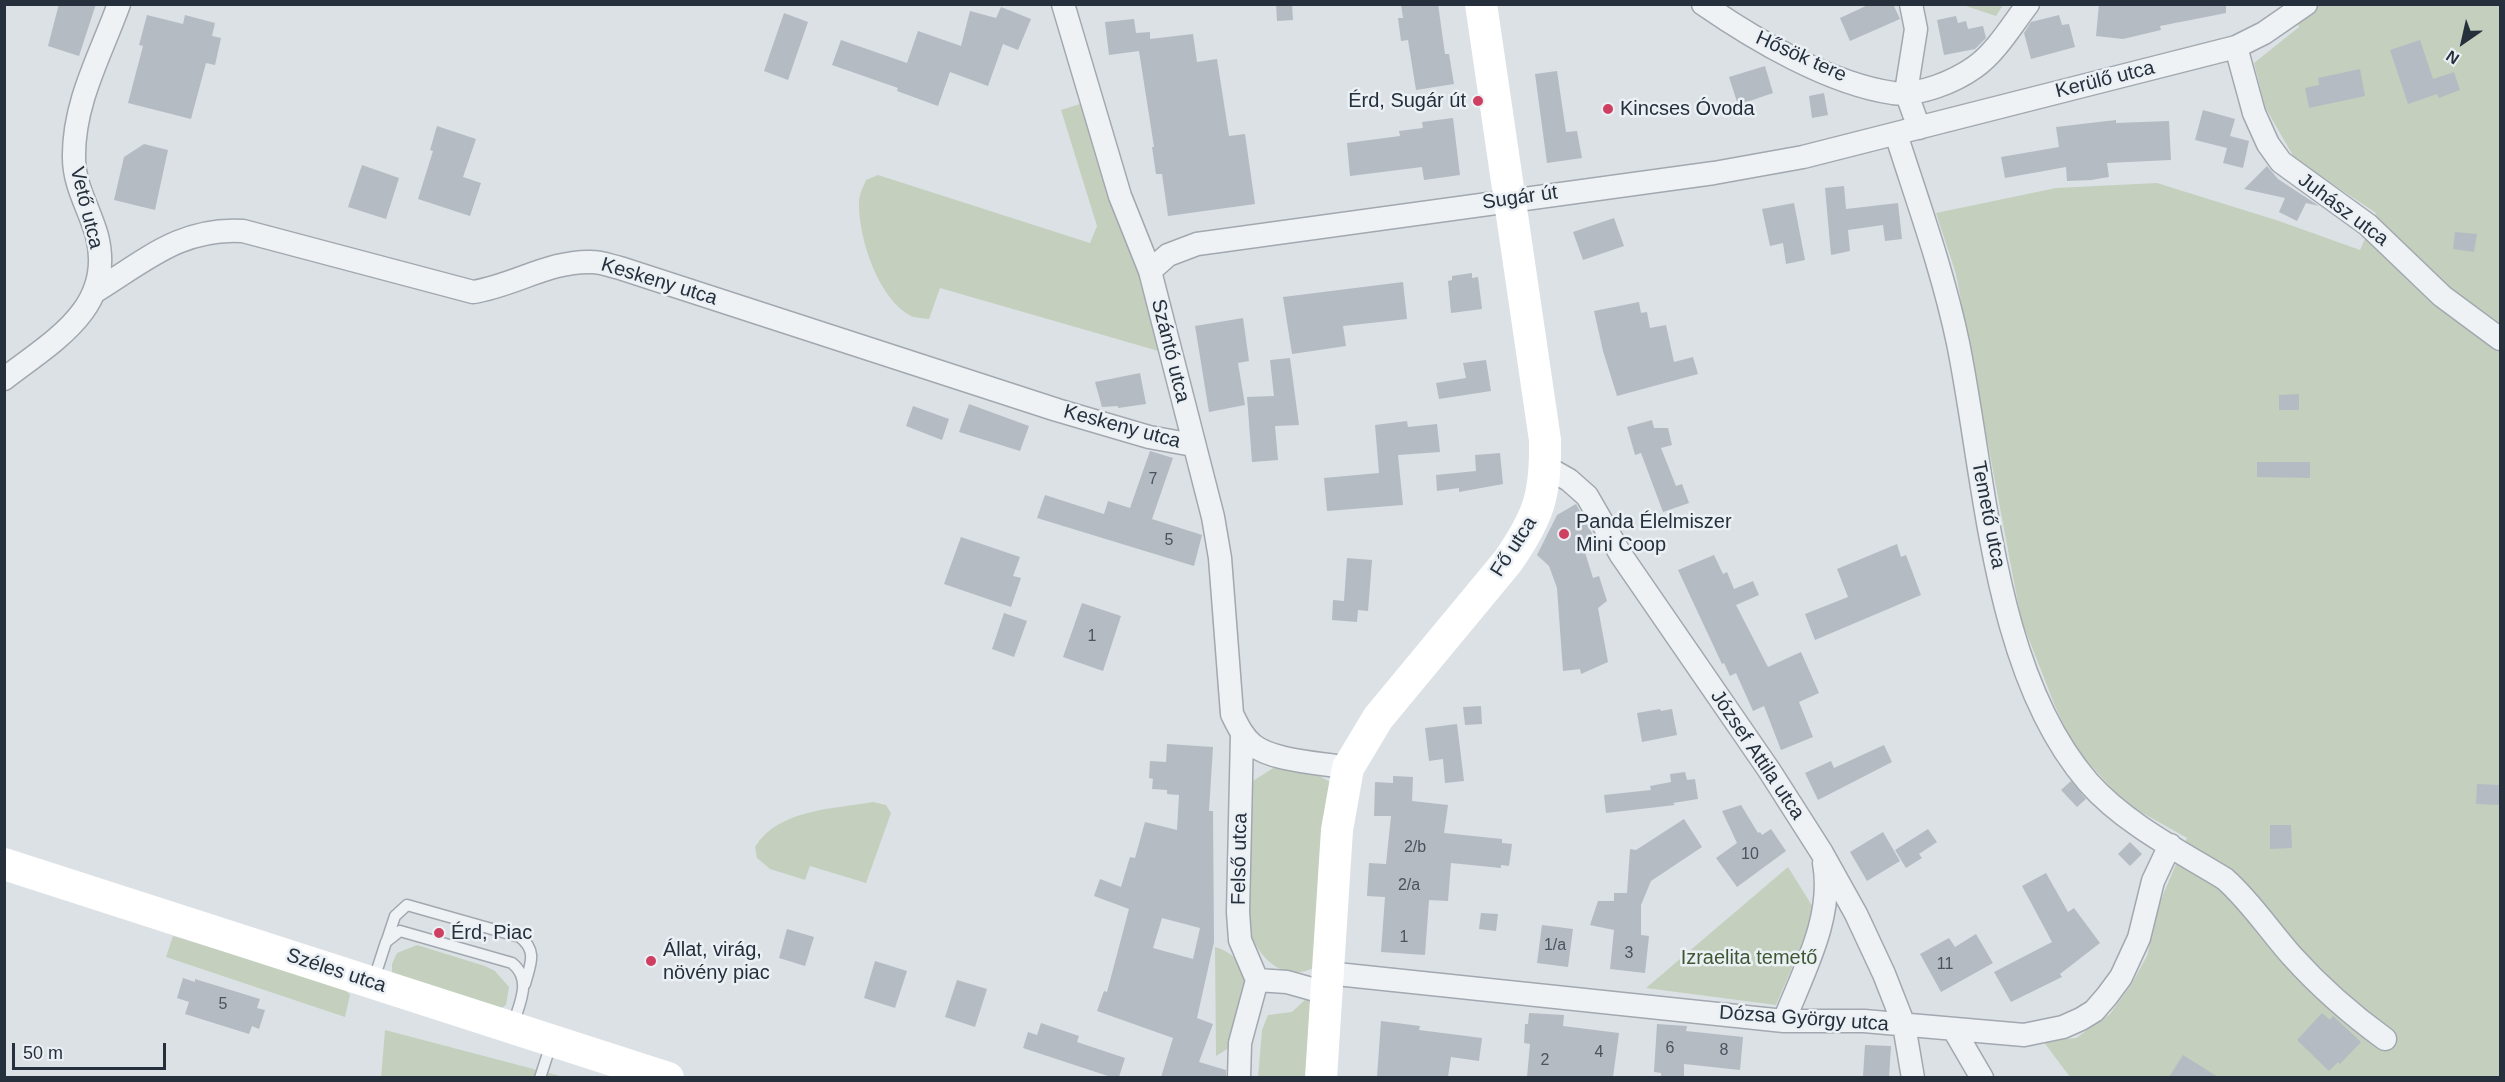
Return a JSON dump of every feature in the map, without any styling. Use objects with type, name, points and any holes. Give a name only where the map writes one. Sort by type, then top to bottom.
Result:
[{"type":"street","name":"Vető utca","points":[[4,379],[84,314],[96,291],[100,268],[98,238],[78,185],[74,158],[84,99],[93,67],[119,4]]},
{"type":"street","name":"Szántó utca","points":[[1064,4],[1120,196],[1150,271],[1213,517],[1221,568],[1232,714],[1242,734]]},
{"type":"street","name":"Fő utca","points":[[1327,983],[1337,830],[1348,768],[1362,741],[1378,718],[1508,561],[1526,535],[1540,506],[1546,467],[1545,440],[1481,4]]},
{"type":"street","name":"Hősök tere","points":[[1703,4],[1783,53],[1829,73],[1893,93],[1906,93]]},
{"type":"street","points":[[1911,4],[1916,29],[1906,93],[1919,128]]},
{"type":"street","points":[[1906,93],[1927,89],[1976,66],[2028,4]]},
{"type":"street","name":"Kerülő utca","points":[[1896,134],[2236,47],[2264,33],[2306,4]]},
{"type":"street","name":"Juhász utca","points":[[2236,47],[2254,113],[2268,144],[2281,162],[2368,225],[2442,296],[2500,339]]},
{"type":"street","name":"Sugár út","points":[[1150,271],[1168,255],[1197,244],[1713,173],[1803,157],[1896,134]]},
{"type":"street","name":"Temető utca","points":[[1896,134],[1944,281],[1958,344],[2002,590],[2041,708],[2087,781],[2105,800],[2224,879],[2242,894],[2294,958],[2333,996],[2385,1039]]},
{"type":"street","name":"Keskeny utca","points":[[96,291],[172,244],[196,233],[218,229],[243,231],[473,292],[495,289],[518,278],[572,263],[593,262],[620,268],[1057,410],[1149,437],[1193,445]]},
{"type":"street","name":"József Attila utca","points":[[1546,467],[1569,480],[1587,496],[1628,564],[1769,770],[1822,853],[1861,924],[1904,1025],[1913,1077]]},
{"type":"street","points":[[1242,734],[1254,746],[1269,754],[1348,768]]},
{"type":"street","name":"Felső utca","points":[[1242,734],[1239,930],[1240,940],[1257,980]]},
{"type":"street","name":"Dózsa György utca","points":[[1327,983],[1784,1021],[1864,1021],[2024,1035],[2063,1027],[2094,1011],[2121,977],[2139,938],[2153,881],[2170,845]]},
{"type":"street","points":[[1784,1021],[1823,913],[1826,876],[1822,853]]},
{"type":"street","name":"Széles utca","points":[[4,864],[668,1077]]},
{"type":"street","points":[[1239,1077],[1240,1043],[1257,980],[1327,983],[1321,1077]]},
{"type":"street","points":[[1954,1030],[1983,1077]]},
{"type":"lane","points":[[373,983],[395,916],[407,905],[520,937],[531,950],[532,959],[512,1028]]},
{"type":"lane","points":[[386,942],[400,931],[408,932],[512,963],[523,976],[524,985]]},
{"type":"lane","points":[[540,1077],[552,1041]]},
{"type":"green space","points":[[2003,4],[1996,16],[1963,5]]},
{"type":"green space","points":[[2290,5],[2500,5],[2500,1077],[2070,1077],[2043,1041],[2076,1038],[2110,1014],[2131,985],[2147,956],[2160,902],[2187,838],[2125,803],[2075,748],[2055,706],[2021,619],[1956,274],[1936,213],[2056,188],[2157,183],[2279,221],[2360,250],[2376,213],[2295,159],[2265,107],[2254,63],[2299,27]]},
{"type":"green space","points":[[1083,103],[1141,276],[1162,352],[940,288],[929,319],[911,316],[899,308],[880,282],[866,249],[859,202],[866,180],[878,175],[1090,243],[1097,226],[1061,110]]},
{"type":"green space","points":[[1275,767],[1307,769],[1332,783],[1317,966],[1305,971],[1294,972],[1284,971],[1266,959],[1253,941],[1249,930],[1251,782]]},
{"type":"green space","points":[[873,802],[886,805],[891,813],[866,883],[810,866],[805,880],[770,869],[757,858],[755,847],[765,834],[792,818],[824,809]]},
{"type":"green space","name":"Izraelita temető","points":[[1788,867],[1816,912],[1776,1005],[1646,988]]},
{"type":"green space","points":[[173,936],[343,987],[350,995],[345,1017],[166,957]]},
{"type":"green space","points":[[417,945],[495,971],[509,987],[506,1005],[500,1009],[392,975],[392,964],[397,953]]},
{"type":"green space","points":[[1215,947],[1231,954],[1240,964],[1245,990],[1229,1048],[1216,1056]]},
{"type":"green space","points":[[1308,997],[1314,1000],[1315,1077],[1258,1078],[1262,1030],[1268,1015],[1292,1012]]},
{"type":"green space","points":[[385,1030],[564,1077],[381,1078]]},
{"type":"building","points":[[59,4],[96,4],[79,56],[48,46]]},
{"type":"building","points":[[1276,4],[1292,4],[1293,20],[1277,21]]},
{"type":"building","points":[[1401,4],[1438,4],[1445,54],[1449,54],[1454,84],[1416,90],[1408,40],[1401,41],[1398,18],[1403,18]]},
{"type":"building","points":[[1870,4],[1893,4],[1900,19],[1850,41],[1840,18]]},
{"type":"building","points":[[2099,4],[2226,4],[2226,13],[2160,26],[2161,30],[2123,39],[2096,36]]},
{"type":"building","points":[[1001,7],[1031,19],[1018,50],[1003,44],[988,86],[950,72],[938,106],[897,91],[898,88],[832,65],[841,40],[907,63],[918,31],[961,46],[970,11],[996,18]]},
{"type":"building","points":[[784,13],[808,22],[788,80],[764,71]]},
{"type":"building","points":[[147,15],[183,24],[185,15],[215,23],[212,36],[221,38],[215,65],[206,63],[191,119],[128,103],[143,46],[139,45]]},
{"type":"building","points":[[2059,15],[2062,25],[2069,24],[2075,47],[2031,59],[2024,33],[2031,22]]},
{"type":"building","points":[[1956,16],[1958,23],[1966,21],[1968,29],[1983,26],[1986,38],[1975,49],[1944,55],[1937,20]]},
{"type":"building","points":[[1134,19],[1136,33],[1150,32],[1150,39],[1193,34],[1197,62],[1217,59],[1229,136],[1245,134],[1255,204],[1168,216],[1162,174],[1156,174],[1139,51],[1109,55],[1105,22]]},
{"type":"building","points":[[2420,40],[2433,79],[2454,72],[2460,90],[2439,98],[2437,94],[2408,104],[2390,50]]},
{"type":"building","points":[[1765,66],[1773,93],[1738,105],[1729,77]]},
{"type":"building","points":[[2360,69],[2365,96],[2309,108],[2305,88],[2319,85],[2318,78]]},
{"type":"building","points":[[1557,71],[1566,132],[1577,131],[1582,158],[1547,163],[1535,74]]},
{"type":"building","points":[[1824,93],[1828,115],[1812,118],[1809,96]]},
{"type":"building","points":[[2203,110],[2235,119],[2230,136],[2249,141],[2243,168],[2223,163],[2227,148],[2195,140]]},
{"type":"building","points":[[1453,118],[1460,175],[1424,180],[1422,167],[1350,176],[1347,143],[1400,136],[1399,131],[1423,128],[1422,122]]},
{"type":"building","points":[[2116,120],[2116,123],[2169,121],[2171,160],[2107,163],[2109,177],[2091,180],[2067,181],[2066,167],[2005,178],[2001,157],[2059,147],[2056,127]]},
{"type":"building","points":[[437,126],[476,139],[463,177],[481,183],[470,216],[418,199],[433,151],[430,150]]},
{"type":"building","points":[[144,144],[168,150],[155,210],[114,200],[124,157]]},
{"type":"building","points":[[362,165],[399,178],[386,219],[348,207]]},
{"type":"building","points":[[2267,166],[2278,179],[2319,206],[2306,203],[2297,221],[2279,212],[2285,198],[2244,189]]},
{"type":"building","points":[[1844,186],[1846,209],[1898,203],[1902,239],[1885,241],[1883,225],[1848,230],[1850,251],[1831,255],[1825,188]]},
{"type":"building","points":[[1794,203],[1805,260],[1786,264],[1783,243],[1770,246],[1762,209]]},
{"type":"building","points":[[1614,218],[1624,246],[1583,260],[1573,232]]},
{"type":"building","points":[[2455,232],[2477,234],[2474,252],[2453,249]]},
{"type":"building","points":[[1472,273],[1472,278],[1478,277],[1482,309],[1451,313],[1448,281],[1452,280],[1452,276]]},
{"type":"building","points":[[1403,282],[1407,319],[1343,326],[1346,346],[1292,354],[1283,297]]},
{"type":"building","points":[[1639,302],[1641,313],[1647,312],[1650,328],[1666,325],[1674,362],[1693,357],[1698,374],[1617,396],[1594,311]]},
{"type":"building","points":[[1243,318],[1249,361],[1238,363],[1245,405],[1209,412],[1195,326]]},
{"type":"building","points":[[1290,358],[1299,425],[1275,426],[1278,460],[1252,462],[1247,397],[1274,396],[1270,360]]},
{"type":"building","points":[[1486,360],[1491,391],[1439,399],[1436,383],[1466,378],[1463,363]]},
{"type":"building","points":[[1140,373],[1146,404],[1118,408],[1118,406],[1102,407],[1095,382]]},
{"type":"building","points":[[2299,394],[2299,410],[2279,410],[2279,395]]},
{"type":"building","points":[[969,404],[1029,426],[1020,451],[959,432]]},
{"type":"building","points":[[913,406],[949,419],[942,440],[906,426]]},
{"type":"building","points":[[1652,420],[1654,428],[1668,428],[1672,445],[1661,448],[1676,486],[1682,484],[1689,503],[1663,512],[1641,453],[1635,455],[1627,427]]},
{"type":"building","points":[[1407,421],[1408,427],[1437,424],[1440,452],[1398,455],[1403,505],[1327,511],[1324,478],[1379,473],[1375,425]]},
{"type":"building","points":[[1150,451],[1173,458],[1152,519],[1202,535],[1194,566],[1037,518],[1045,495],[1104,514],[1108,501],[1130,508]]},
{"type":"building","points":[[1500,453],[1503,484],[1459,492],[1459,488],[1437,491],[1436,475],[1476,471],[1475,455]]},
{"type":"building","points":[[2257,462],[2310,462],[2310,478],[2257,477]]},
{"type":"building","points":[[1576,504],[1594,537],[1583,546],[1593,578],[1599,576],[1607,601],[1598,608],[1608,662],[1581,674],[1580,669],[1563,671],[1557,588],[1549,566],[1537,555],[1557,515]]},
{"type":"building","points":[[961,537],[1020,557],[1013,576],[1021,578],[1011,607],[944,584]]},
{"type":"building","points":[[1897,544],[1901,557],[1906,555],[1921,595],[1815,640],[1805,614],[1848,597],[1837,569]]},
{"type":"building","points":[[1714,555],[1723,574],[1727,572],[1734,589],[1753,581],[1759,595],[1736,605],[1768,667],[1801,652],[1819,693],[1799,702],[1813,737],[1781,750],[1764,706],[1753,711],[1736,673],[1730,676],[1724,663],[1722,664],[1678,570]]},
{"type":"building","points":[[1347,558],[1372,560],[1368,611],[1358,610],[1357,622],[1332,620],[1333,600],[1344,601]]},
{"type":"building","points":[[1082,603],[1121,616],[1103,671],[1063,657]]},
{"type":"building","points":[[1004,613],[1027,621],[1014,657],[992,649]]},
{"type":"building","points":[[1481,706],[1482,724],[1465,725],[1463,707]]},
{"type":"building","points":[[1660,709],[1661,711],[1672,709],[1677,735],[1642,742],[1637,713]]},
{"type":"building","points":[[1457,724],[1464,781],[1445,783],[1443,759],[1429,761],[1425,728]]},
{"type":"building","points":[[1167,744],[1213,747],[1209,811],[1213,811],[1214,942],[1197,1018],[1213,1024],[1199,1062],[1226,1070],[1226,1077],[1161,1077],[1173,1038],[1097,1011],[1104,991],[1107,992],[1129,909],[1094,896],[1100,879],[1121,887],[1130,857],[1135,858],[1145,822],[1177,830],[1179,795],[1167,794],[1167,790],[1152,789],[1153,779],[1149,778],[1150,761],[1166,762]],"holes":[[[1162,918],[1200,928],[1193,959],[1153,948]]]},
{"type":"building","points":[[1884,745],[1892,762],[1818,800],[1805,773],[1831,761],[1834,768]]},
{"type":"building","points":[[1685,772],[1687,780],[1695,779],[1698,799],[1673,803],[1675,805],[1606,813],[1604,795],[1651,790],[1650,786],[1671,782],[1670,774]]},
{"type":"building","points":[[1393,776],[1413,777],[1412,801],[1448,805],[1444,833],[1502,839],[1502,843],[1512,844],[1509,866],[1501,865],[1501,868],[1451,863],[1448,901],[1429,900],[1425,955],[1381,952],[1385,897],[1367,896],[1369,863],[1386,864],[1391,816],[1374,816],[1375,782],[1393,783]]},
{"type":"building","points":[[2071,781],[2086,799],[2077,807],[2061,790]]},
{"type":"building","points":[[2477,784],[2500,785],[2500,805],[2476,804]]},
{"type":"building","points":[[1741,805],[1758,833],[1762,835],[1771,829],[1786,851],[1737,887],[1716,858],[1737,843],[1722,811]]},
{"type":"building","points":[[1684,819],[1702,847],[1651,881],[1641,905],[1641,935],[1649,936],[1645,973],[1610,969],[1614,930],[1590,925],[1598,901],[1614,901],[1614,893],[1627,893],[1630,849],[1636,850]]},
{"type":"building","points":[[2270,825],[2291,825],[2292,848],[2270,849]]},
{"type":"building","points":[[1928,829],[1937,842],[1919,854],[1922,858],[1906,868],[1895,850]]},
{"type":"building","points":[[1883,832],[1900,861],[1867,881],[1850,852]]},
{"type":"building","points":[[2130,842],[2142,854],[2130,866],[2118,854]]},
{"type":"building","points":[[2046,873],[2068,912],[2074,908],[2100,943],[2060,974],[2062,977],[2011,1002],[1994,972],[2052,942],[2022,886]]},
{"type":"building","points":[[1481,913],[1498,914],[1496,931],[1479,929]]},
{"type":"building","points":[[1542,925],[1573,929],[1568,967],[1537,963]]},
{"type":"building","points":[[787,929],[814,937],[805,966],[779,958]]},
{"type":"building","points":[[1976,934],[1993,963],[1941,992],[1920,954],[1949,938],[1955,947]]},
{"type":"building","points":[[875,961],[907,971],[895,1008],[864,998]]},
{"type":"building","points":[[183,978],[195,982],[195,979],[260,999],[257,1008],[265,1010],[259,1029],[252,1026],[249,1034],[185,1014],[189,1002],[177,998]]},
{"type":"building","points":[[957,980],[987,989],[975,1027],[945,1017]]},
{"type":"building","points":[[1529,1013],[1564,1015],[1563,1026],[1619,1033],[1613,1077],[1527,1077],[1530,1044],[1524,1043],[1525,1024],[1528,1024]]},
{"type":"building","points":[[2322,1013],[2330,1020],[2333,1016],[2361,1042],[2340,1064],[2338,1062],[2329,1071],[2297,1040]]},
{"type":"building","points":[[1381,1021],[1420,1026],[1419,1030],[1482,1038],[1479,1061],[1451,1057],[1448,1077],[1377,1077]]},
{"type":"building","points":[[1041,1023],[1079,1036],[1077,1042],[1125,1058],[1119,1077],[1111,1077],[1023,1048],[1028,1032],[1037,1035]]},
{"type":"building","points":[[1657,1024],[1687,1026],[1686,1031],[1743,1037],[1740,1070],[1684,1064],[1684,1077],[1661,1077],[1661,1073],[1654,1072]]},
{"type":"building","points":[[1865,1045],[1891,1046],[1889,1077],[1863,1077]]},
{"type":"building","points":[[2183,1055],[2218,1077],[2169,1077]]},
{"type":"place","name":"Érd, Sugár út","points":[[1478,101]]},
{"type":"place","name":"Kincses Óvoda","points":[[1608,109]]},
{"type":"place","name":"Panda Élelmiszer Mini Coop","points":[[1564,534]]},
{"type":"place","name":"Érd, Piac","points":[[439,933]]},
{"type":"place","name":"Állat, virág, növény piac","points":[[651,961]]}]
